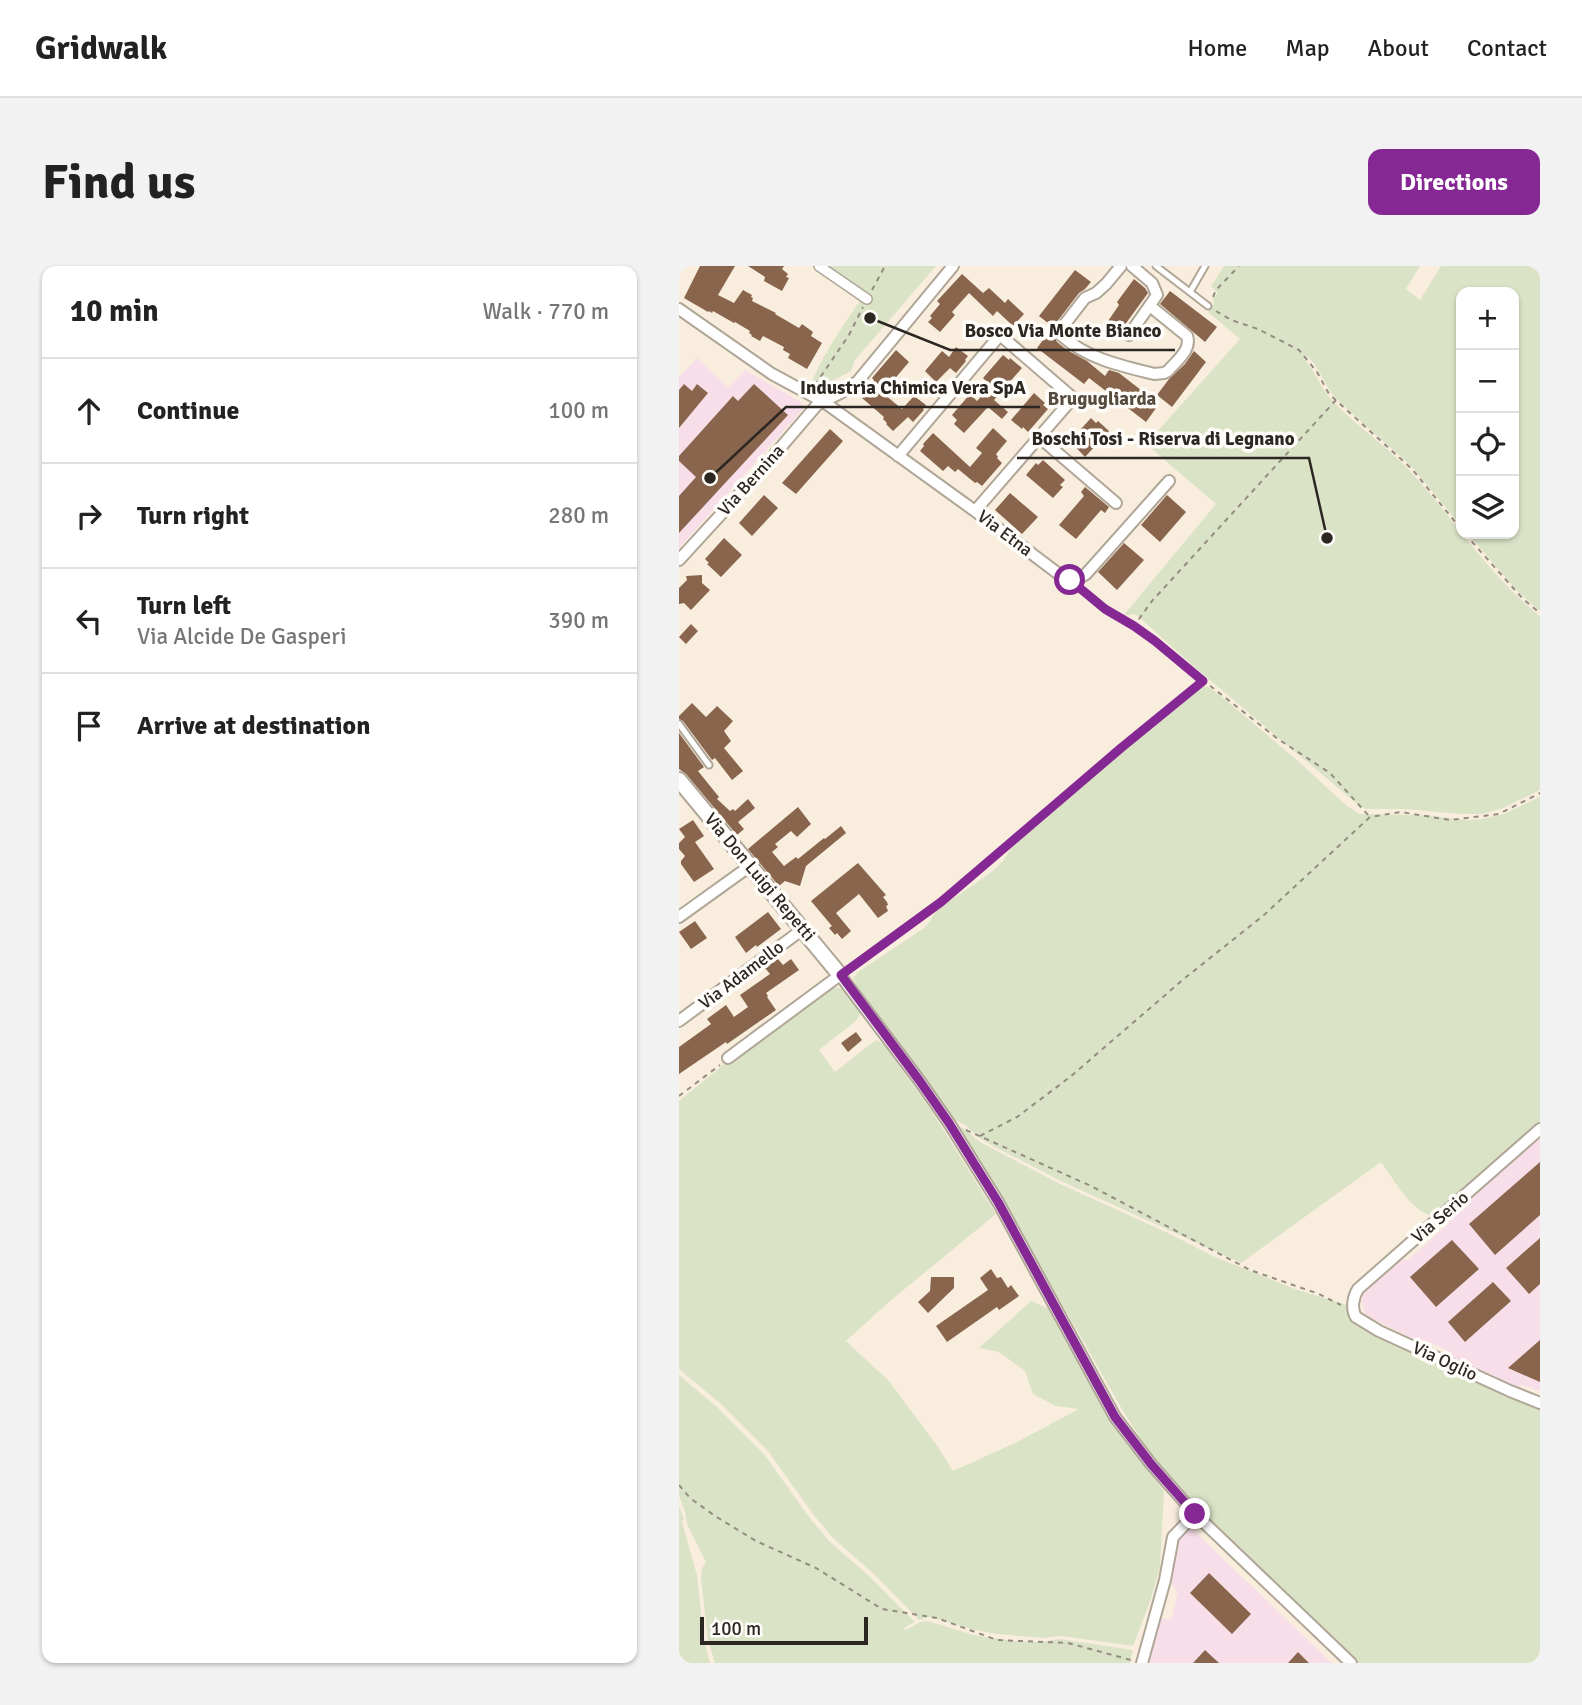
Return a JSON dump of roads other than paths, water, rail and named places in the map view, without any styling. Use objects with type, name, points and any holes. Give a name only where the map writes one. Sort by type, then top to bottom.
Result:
[{"type":"street","points":[[819,266],[867,299]]},
{"type":"street","name":"Via Bernina","points":[[679,560],[817,405],[857,381],[953,266]]},
{"type":"street","points":[[1121,266],[1096,293],[1085,298],[1061,329],[1062,336],[1094,357],[1154,374],[1164,373],[1187,349],[1189,341],[1187,336],[1150,306]]},
{"type":"street","points":[[1129,335],[1157,295],[1152,283],[1132,266]]},
{"type":"street","name":"Via Etna","points":[[679,309],[772,374],[824,402],[1064,578],[1078,579],[1086,574],[1169,481]]},
{"type":"street","points":[[898,456],[1000,335],[1073,398],[975,511]]},
{"type":"street","points":[[1039,437],[1116,503]]},
{"type":"street","name":"Via Don Luigi Repetti","points":[[679,780],[841,975]]},
{"type":"street","points":[[679,917],[750,866]]},
{"type":"street","name":"Via Adamello","points":[[679,1021],[803,929]]},
{"type":"street","points":[[728,1058],[841,975],[949,1123],[998,1202],[1115,1417],[1151,1464],[1195,1514],[1351,1663]]},
{"type":"street","name":"Via Serio","points":[[1354,1313],[1358,1289],[1540,1129]]},
{"type":"street","name":"Via Oglio","points":[[1354,1313],[1362,1322],[1379,1331],[1540,1403]]},
{"type":"street","points":[[1142,1663],[1165,1580],[1173,1537],[1195,1514]]},
{"type":"lane","points":[[1156,266],[1208,306]]},
{"type":"lane","points":[[1190,292],[1205,266]]},
{"type":"lane","points":[[679,724],[709,765]]},
{"type":"place","name":"Bosco Via Monte Bianco","points":[[870,318]]},
{"type":"place","name":"Industria Chimica Vera SpA","points":[[710,478]]},
{"type":"place","name":"Boschi Tosi - Riserva di Legnano","points":[[1327,538]]},
{"type":"district","name":"Brugugliarda","points":[[1102,399]]}]
